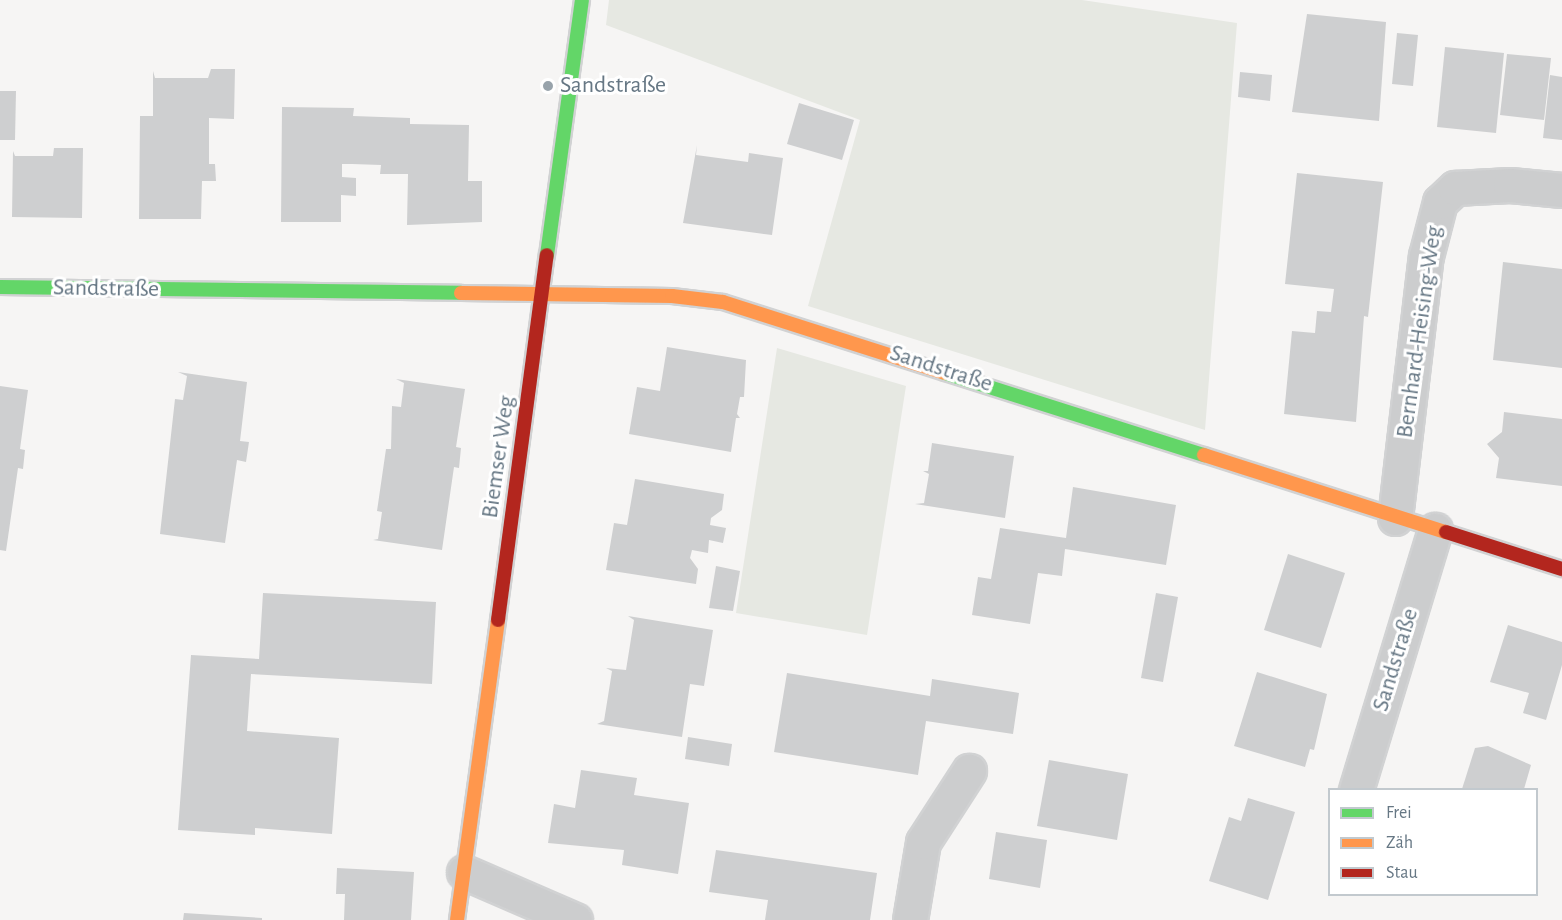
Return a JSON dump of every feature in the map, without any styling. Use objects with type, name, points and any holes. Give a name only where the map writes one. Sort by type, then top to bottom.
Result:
[{"type":"street","name":"Biemser Weg","points":[[457,920],[582,0]]},
{"type":"street","name":"Bernhard-Heising-Weg","points":[[1395,518],[1426,256],[1440,202],[1455,188],[1510,185],[1562,190]]},
{"type":"street","name":"Sandstraße","points":[[0,287],[672,296],[764,313],[1395,518],[1562,569]]},
{"type":"street","name":"Sandstraße","points":[[1356,788],[1435,530]]},
{"type":"street","points":[[910,920],[923,842],[969,771]]},
{"type":"street","points":[[464,872],[575,920]]},
{"type":"shaded area","points":[[609,0],[1082,0],[1237,23],[1205,430],[808,306],[860,120],[606,25]]},
{"type":"shaded area","points":[[777,348],[906,386],[867,635],[736,613]]},
{"type":"building","points":[[1307,14],[1386,22],[1379,121],[1292,112]]},
{"type":"building","points":[[1397,33],[1418,35],[1413,86],[1392,84]]},
{"type":"building","points":[[1445,47],[1504,53],[1496,133],[1437,127]]},
{"type":"building","points":[[1507,54],[1551,58],[1544,120],[1500,115]]},
{"type":"building","points":[[211,69],[235,69],[234,119],[209,118],[209,164],[215,164],[216,181],[202,181],[201,219],[139,219],[140,116],[153,116],[153,71],[155,78],[208,78]]},
{"type":"building","points":[[1240,72],[1272,75],[1270,101],[1238,97]]},
{"type":"building","points":[[1550,75],[1562,77],[1562,140],[1543,138]]},
{"type":"building","points":[[0,91],[16,91],[15,140],[0,140]]},
{"type":"building","points":[[799,103],[854,120],[842,160],[787,144]]},
{"type":"building","points":[[282,107],[354,108],[353,116],[410,118],[410,124],[469,125],[468,181],[482,181],[482,222],[407,225],[408,174],[380,174],[381,165],[342,164],[342,177],[356,178],[356,196],[341,195],[341,222],[281,222]]},
{"type":"building","points":[[697,145],[696,155],[748,162],[749,153],[783,158],[772,235],[683,223]]},
{"type":"building","points":[[54,148],[83,148],[82,218],[12,217],[13,151],[15,156],[53,156]]},
{"type":"building","points":[[1297,173],[1383,182],[1368,317],[1364,316],[1356,422],[1284,414],[1292,331],[1315,333],[1317,311],[1331,312],[1334,289],[1285,284]]},
{"type":"building","points":[[1503,262],[1562,269],[1562,368],[1493,360]]},
{"type":"building","points":[[667,347],[746,360],[744,397],[740,397],[737,414],[740,418],[736,418],[731,452],[629,434],[637,387],[660,391]]},
{"type":"building","points":[[178,372],[247,382],[240,441],[249,442],[246,462],[237,460],[225,543],[160,534],[175,399],[183,400],[187,376]]},
{"type":"building","points":[[396,379],[465,389],[456,447],[461,448],[459,468],[454,467],[442,550],[373,540],[378,539],[382,512],[377,511],[386,449],[391,449],[392,406],[401,407],[404,383]]},
{"type":"building","points":[[0,386],[28,390],[20,449],[25,450],[23,469],[18,468],[6,551],[0,550]]},
{"type":"building","points":[[1504,412],[1562,419],[1562,486],[1496,478],[1499,458],[1487,444],[1502,432]]},
{"type":"building","points":[[932,443],[1014,456],[1005,518],[915,504],[924,503],[929,474],[923,471],[928,471]]},
{"type":"building","points":[[635,479],[724,494],[722,510],[711,518],[710,525],[726,528],[723,543],[709,540],[708,553],[692,550],[690,558],[698,569],[696,584],[606,570],[614,523],[627,525]]},
{"type":"building","points":[[1073,487],[1176,505],[1166,565],[1065,549],[1062,576],[1038,573],[1030,624],[972,615],[978,577],[991,579],[1000,528],[1066,538]]},
{"type":"building","points":[[1288,554],[1345,573],[1321,648],[1264,630]]},
{"type":"building","points":[[716,566],[740,571],[733,611],[709,608]]},
{"type":"building","points":[[263,593],[436,602],[432,684],[251,674],[247,731],[339,738],[332,834],[255,828],[255,835],[178,830],[191,655],[259,659]]},
{"type":"building","points":[[1156,593],[1178,597],[1163,682],[1141,678]]},
{"type":"building","points":[[628,616],[713,630],[704,686],[690,684],[682,737],[597,724],[604,721],[612,671],[606,668],[626,670],[634,620]]},
{"type":"building","points":[[1508,625],[1562,642],[1562,665],[1546,720],[1523,713],[1529,693],[1490,682]]},
{"type":"building","points":[[1257,672],[1327,694],[1314,750],[1310,749],[1305,767],[1234,746]]},
{"type":"building","points":[[787,673],[930,696],[932,679],[1019,693],[1013,734],[926,721],[918,775],[774,752]]},
{"type":"building","points":[[688,737],[732,744],[729,766],[685,759]]},
{"type":"building","points":[[1488,746],[1531,765],[1524,788],[1462,788],[1475,748]]},
{"type":"building","points":[[1049,760],[1128,774],[1117,840],[1037,826]]},
{"type":"building","points":[[581,770],[637,778],[634,795],[689,803],[678,874],[622,865],[624,850],[548,843],[554,804],[575,808]]},
{"type":"building","points":[[1248,798],[1295,812],[1268,900],[1209,881],[1229,817],[1241,821]]},
{"type":"building","points":[[996,832],[1047,840],[1040,888],[989,879]]},
{"type":"building","points":[[716,850],[877,873],[870,920],[765,920],[768,900],[709,892]]},
{"type":"building","points":[[337,868],[414,872],[411,920],[344,920],[345,894],[336,894]]},
{"type":"building","points":[[184,913],[262,918],[262,920],[183,920]]},
{"type":"traffic: fast","points":[[547,255],[582,0]]},
{"type":"traffic: fast","points":[[0,287],[461,293]]},
{"type":"traffic: fast","points":[[945,373],[1204,455]]},
{"type":"traffic: slow","points":[[461,293],[672,296],[723,302],[945,373]]},
{"type":"traffic: slow","points":[[1204,455],[1446,532]]},
{"type":"traffic: slow","points":[[457,920],[498,620]]},
{"type":"traffic: jam","points":[[498,620],[547,255]]},
{"type":"traffic: jam","points":[[1446,532],[1562,569]]},
{"type":"place","name":"Sandstraße","points":[[548,86]]}]
